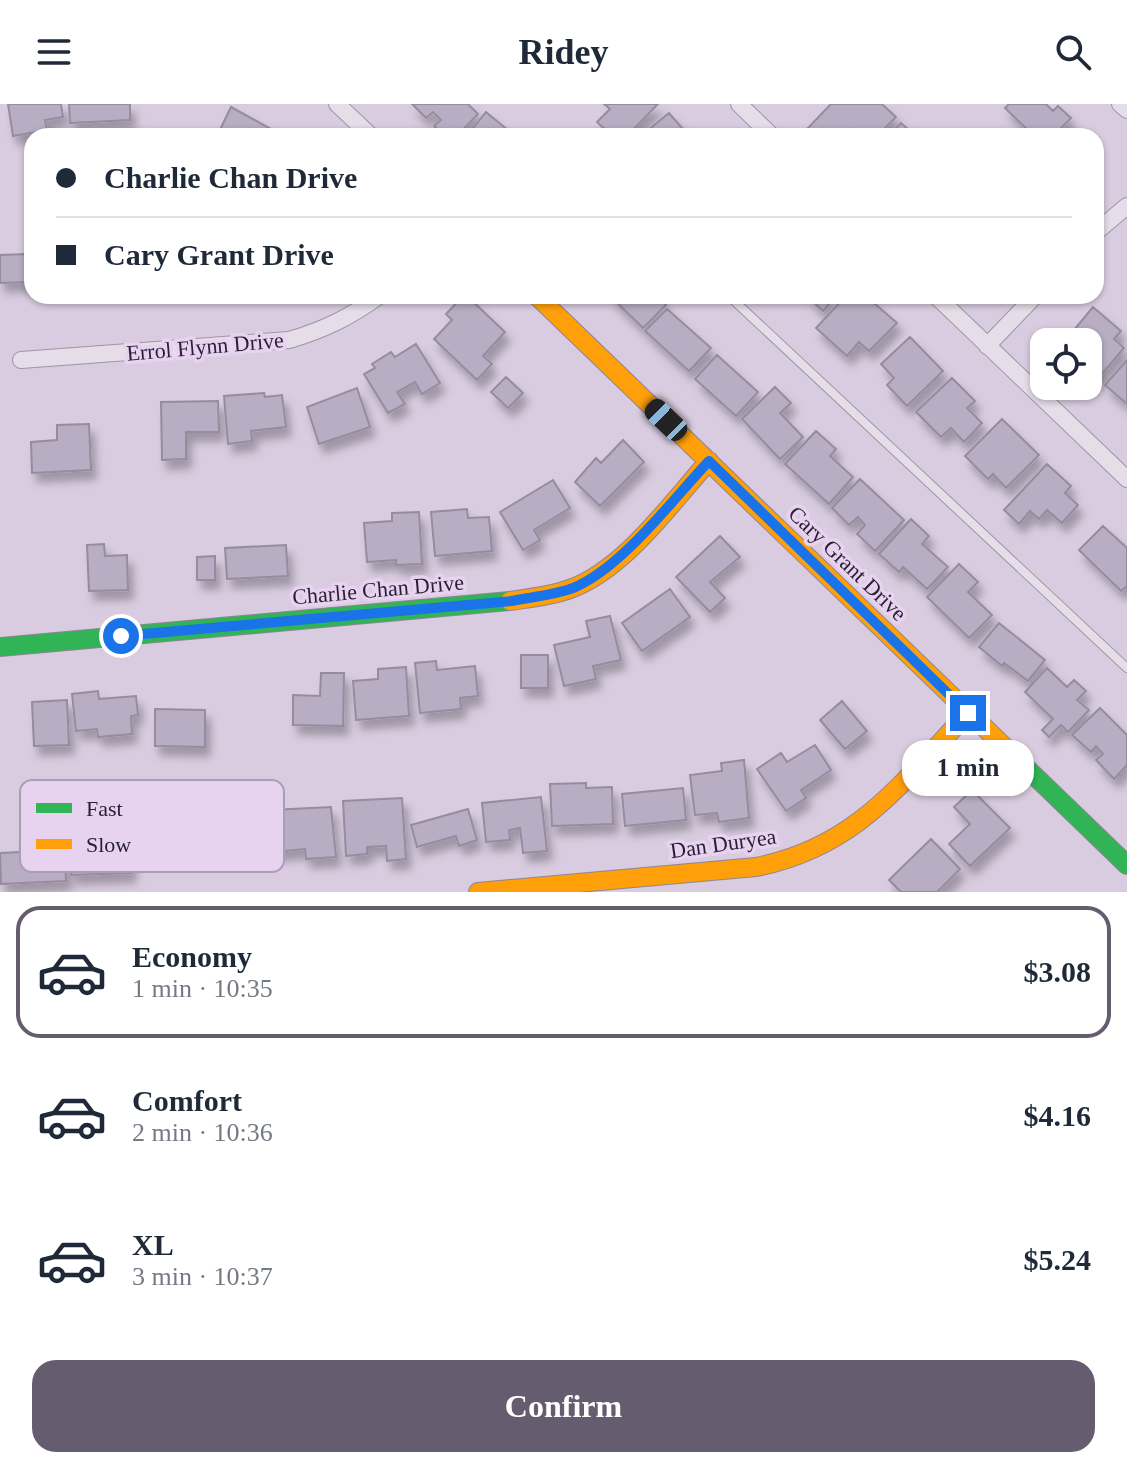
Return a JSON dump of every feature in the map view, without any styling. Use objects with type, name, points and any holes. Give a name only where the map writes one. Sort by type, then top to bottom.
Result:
[{"type":"street","points":[[337,104],[362,128]]},
{"type":"street","points":[[739,104],[764,128]]},
{"type":"street","points":[[1120,104],[1127,110]]},
{"type":"street","points":[[1104,225],[1127,206]]},
{"type":"street","name":"Errol Flynn Drive","points":[[21,360],[289,340],[331,326],[368,304]]},
{"type":"street","name":"Cary Grant Drive","points":[[545,304],[1127,865]]},
{"type":"street","points":[[944,304],[1127,479]]},
{"type":"street","points":[[987,346],[1027,304]]},
{"type":"street","name":"Charlie Chan Drive","points":[[0,647],[512,601],[561,591],[600,573],[632,545],[709,461]]},
{"type":"street","name":"Dan Duryea","points":[[478,892],[756,867],[801,855],[837,839],[871,813],[968,713]]},
{"type":"lane","points":[[738,304],[1127,668]]},
{"type":"building","points":[[8,104],[61,104],[63,117],[45,120],[47,128],[24,128],[24,134],[13,136]]},
{"type":"building","points":[[69,104],[130,104],[130,120],[70,123]]},
{"type":"building","points":[[412,104],[468,104],[478,114],[465,128],[436,128],[434,126],[441,120],[433,112],[426,118]]},
{"type":"building","points":[[604,104],[658,104],[635,128],[603,128],[597,122],[610,109]]},
{"type":"building","points":[[831,104],[882,104],[896,117],[885,128],[808,128]]},
{"type":"building","points":[[1009,104],[1046,104],[1053,111],[1058,106],[1071,118],[1061,128],[1026,128],[1005,108]]},
{"type":"building","points":[[231,107],[269,128],[221,128]]},
{"type":"building","points":[[486,112],[505,128],[473,128]]},
{"type":"building","points":[[669,113],[682,128],[651,128]]},
{"type":"building","points":[[24,254],[24,282],[0,283],[0,255]]},
{"type":"building","points":[[455,304],[475,304],[505,332],[483,356],[492,364],[477,380],[434,339],[452,320],[446,314]]},
{"type":"building","points":[[618,304],[665,304],[643,328]]},
{"type":"building","points":[[816,304],[829,304],[823,311]]},
{"type":"building","points":[[838,304],[875,304],[897,323],[869,351],[859,342],[847,356],[816,328]]},
{"type":"building","points":[[1093,307],[1121,331],[1114,339],[1124,348],[1102,374],[1102,328],[1076,328]]},
{"type":"building","points":[[667,309],[711,348],[689,371],[645,331]]},
{"type":"building","points":[[910,337],[943,371],[907,406],[887,385],[894,378],[881,364]]},
{"type":"building","points":[[416,344],[440,383],[422,394],[415,382],[397,392],[405,404],[388,413],[364,374],[375,368],[372,364],[391,352],[395,357]]},
{"type":"building","points":[[717,355],[758,392],[736,416],[695,379]]},
{"type":"building","points":[[1127,360],[1127,404],[1105,385]]},
{"type":"building","points":[[506,377],[523,393],[508,408],[491,392]]},
{"type":"building","points":[[952,378],[975,401],[967,408],[982,423],[964,442],[951,428],[941,437],[916,412]]},
{"type":"building","points":[[775,387],[791,403],[780,413],[803,437],[780,459],[742,419]]},
{"type":"building","points":[[357,388],[370,427],[319,444],[307,407]]},
{"type":"building","points":[[264,393],[265,397],[282,395],[286,427],[251,431],[252,441],[228,444],[224,396]]},
{"type":"building","points":[[218,401],[219,432],[186,432],[186,459],[162,460],[161,402]]},
{"type":"building","points":[[1002,419],[1039,455],[1006,488],[993,474],[988,479],[965,456]]},
{"type":"building","points":[[89,424],[91,470],[32,473],[31,442],[57,440],[57,425]]},
{"type":"building","points":[[816,431],[836,449],[830,456],[853,477],[829,504],[785,464]]},
{"type":"building","points":[[623,440],[644,462],[600,506],[575,482],[596,458],[601,463]]},
{"type":"building","points":[[1047,464],[1071,486],[1065,493],[1078,505],[1062,523],[1047,510],[1039,519],[1030,511],[1019,524],[1004,510]]},
{"type":"building","points":[[860,479],[904,520],[875,551],[857,534],[865,525],[858,517],[849,525],[832,508]]},
{"type":"building","points":[[553,480],[570,508],[534,530],[540,540],[523,550],[500,512]]},
{"type":"building","points":[[467,509],[468,518],[489,517],[492,551],[435,556],[431,512]]},
{"type":"building","points":[[419,512],[422,564],[396,565],[396,560],[367,562],[364,523],[392,521],[392,513]]},
{"type":"building","points":[[911,519],[929,536],[922,544],[948,567],[927,589],[903,567],[899,572],[879,554]]},
{"type":"building","points":[[1103,526],[1127,548],[1127,586],[1121,591],[1079,550]]},
{"type":"building","points":[[720,536],[740,557],[710,582],[725,598],[710,612],[676,577]]},
{"type":"building","points":[[104,544],[105,556],[127,555],[128,590],[89,591],[87,545]]},
{"type":"building","points":[[286,545],[288,576],[227,579],[225,548]]},
{"type":"building","points":[[215,556],[215,580],[197,580],[197,557]]},
{"type":"building","points":[[959,564],[978,582],[968,592],[992,615],[969,638],[927,597]]},
{"type":"building","points":[[670,589],[690,617],[642,651],[622,623]]},
{"type":"building","points":[[610,616],[621,660],[593,666],[596,679],[564,686],[554,645],[590,637],[586,621]]},
{"type":"building","points":[[999,623],[1045,660],[1028,681],[1004,663],[1002,666],[979,647]]},
{"type":"building","points":[[521,655],[548,655],[548,688],[521,688]]},
{"type":"building","points":[[436,661],[437,670],[475,666],[478,696],[460,698],[461,709],[420,713],[415,663]]},
{"type":"building","points":[[406,667],[409,716],[356,720],[353,681],[378,679],[378,669]]},
{"type":"building","points":[[1047,668],[1067,687],[1074,680],[1086,691],[1077,700],[1089,710],[1068,732],[1061,725],[1049,737],[1042,730],[1053,719],[1025,692]]},
{"type":"building","points":[[321,673],[344,673],[343,726],[293,725],[293,695],[320,696]]},
{"type":"building","points":[[98,691],[99,699],[136,696],[138,715],[131,716],[132,734],[98,737],[97,729],[76,731],[72,694]]},
{"type":"building","points":[[67,700],[69,745],[34,746],[32,702]]},
{"type":"building","points":[[842,701],[867,731],[845,749],[820,720]]},
{"type":"building","points":[[1100,708],[1127,735],[1127,765],[1114,779],[1096,760],[1103,754],[1096,746],[1091,752],[1072,735]]},
{"type":"building","points":[[155,709],[205,710],[205,747],[155,746]]},
{"type":"building","points":[[815,745],[831,770],[801,790],[806,798],[786,811],[757,769],[781,753],[787,762]]},
{"type":"building","points":[[744,760],[749,818],[719,822],[717,813],[695,815],[690,775],[722,771],[721,763]]},
{"type":"building","points":[[586,783],[586,788],[612,787],[613,824],[552,826],[550,784]]},
{"type":"building","points":[[683,788],[686,820],[625,826],[622,794]]},
{"type":"building","points":[[972,790],[1010,828],[970,866],[949,844],[970,824],[954,807]]},
{"type":"building","points":[[541,797],[547,851],[523,853],[520,828],[509,830],[510,840],[486,842],[482,803]]},
{"type":"building","points":[[402,798],[406,859],[387,861],[386,846],[367,847],[367,854],[346,856],[343,801]]},
{"type":"building","points":[[331,807],[336,857],[306,859],[305,849],[284,851],[284,809]]},
{"type":"building","points":[[468,809],[477,840],[459,846],[456,836],[417,847],[411,825]]},
{"type":"building","points":[[931,839],[960,869],[937,892],[901,892],[889,880]]},
{"type":"building","points":[[20,852],[20,872],[66,872],[66,881],[1,884],[0,853]]},
{"type":"building","points":[[71,872],[131,872],[131,873],[71,875]]},
{"type":"traffic: fast","points":[[0,647],[510,601]]},
{"type":"traffic: fast","points":[[1014,756],[1127,865]]},
{"type":"traffic: slow","points":[[545,304],[1014,756]]},
{"type":"traffic: slow","points":[[510,601],[570,589],[610,566],[646,533],[709,461]]},
{"type":"traffic: slow","points":[[478,892],[756,867],[791,858],[850,828],[875,809],[968,713]]},
{"type":"route","points":[[121,636],[512,601],[574,587],[600,573],[632,545],[709,461],[968,713]]}]
